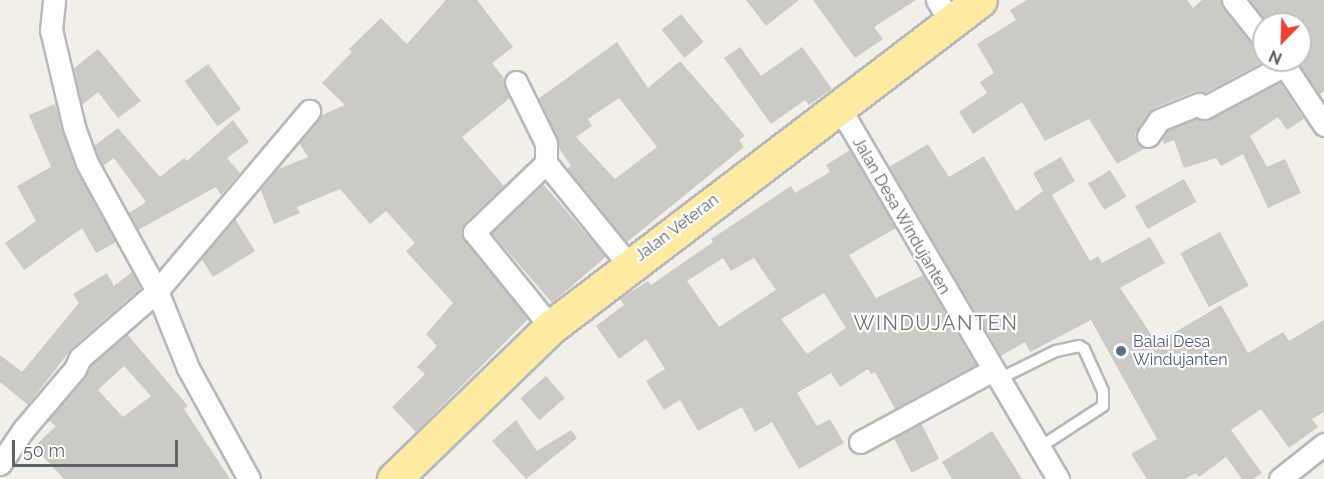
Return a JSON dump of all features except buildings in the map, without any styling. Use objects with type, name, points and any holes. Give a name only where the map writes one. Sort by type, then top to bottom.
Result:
[{"type":"highway","name":"Jalan Veteran","points":[[394,479],[551,327],[628,264],[839,107],[944,11],[980,0]]},
{"type":"street","points":[[54,0],[51,30],[74,127],[87,163],[157,291],[188,368],[249,479]]},
{"type":"street","points":[[1233,0],[1252,24]]},
{"type":"street","points":[[1148,136],[1159,120],[1199,104],[1204,108],[1267,72]]},
{"type":"street","points":[[1289,72],[1324,125]]},
{"type":"street","points":[[516,82],[546,142],[546,163],[628,264]]},
{"type":"street","name":"Jalan Desa Windujanten","points":[[839,107],[994,376],[1058,479]]},
{"type":"street","points":[[0,464],[23,430],[75,369],[80,358],[157,291],[309,111]]},
{"type":"street","points":[[546,163],[474,232],[551,327]]},
{"type":"street","points":[[860,442],[994,376]]},
{"type":"street","points":[[1280,479],[1324,444]]},
{"type":"lane","points":[[994,376],[1056,351],[1079,346],[1084,349],[1104,391],[1103,406],[1040,447]]},
{"type":"place","name":"Balai Desa Windujanten","points":[[1121,351]]},
{"type":"district","name":"WINDUJANTEN","points":[[936,323]]}]
